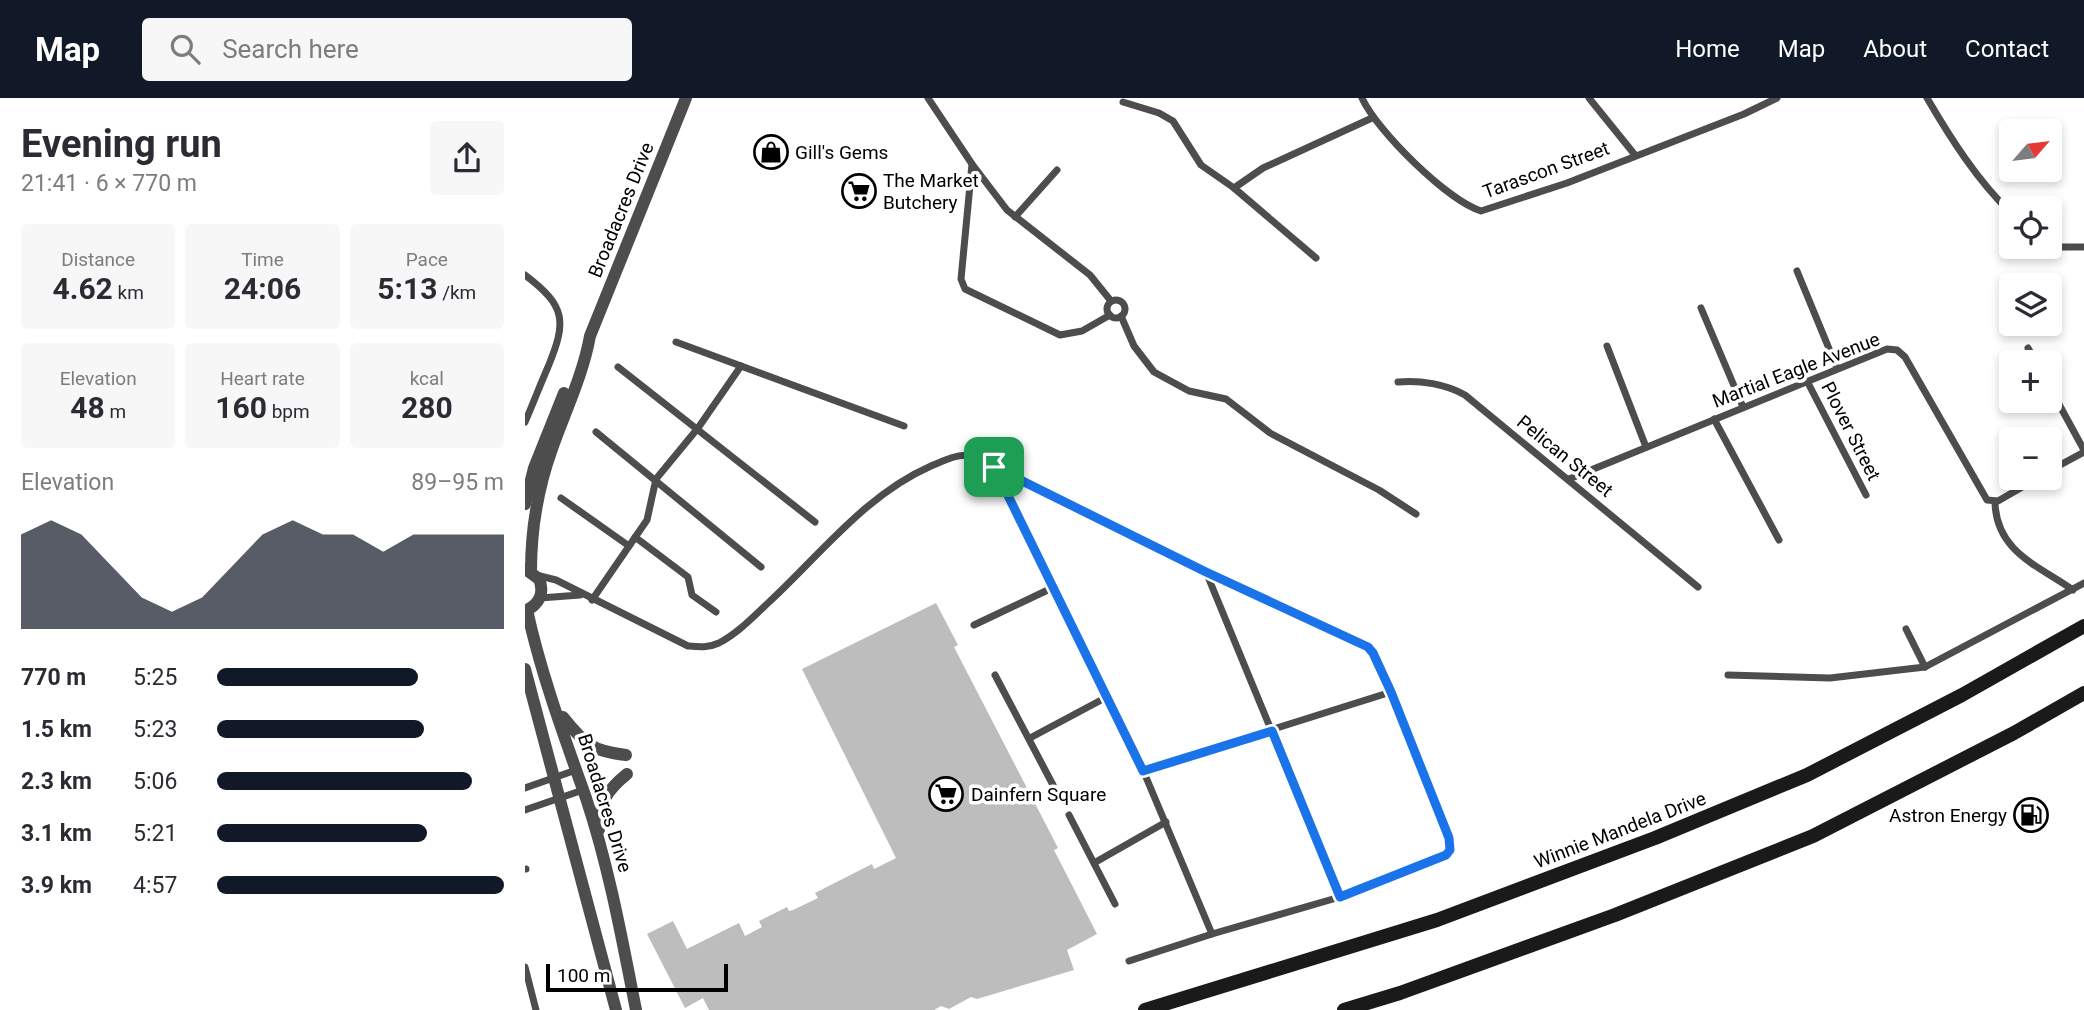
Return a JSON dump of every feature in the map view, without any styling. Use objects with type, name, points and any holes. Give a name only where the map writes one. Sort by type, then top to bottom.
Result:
[{"type":"main road","name":"Winnie Mandela Drive","points":[[1145,1010],[1437,920],[1655,838],[1807,775],[1962,695],[2084,626]]},
{"type":"main road","points":[[1344,1010],[1400,993],[1615,915],[1813,836],[2014,733],[2084,693]]},
{"type":"street","name":"Broadacres Drive","points":[[525,504],[549,430],[580,351],[590,336],[686,98]]},
{"type":"street","points":[[928,98],[972,164],[1015,217],[1090,275],[1111,301]]},
{"type":"street","name":"Tarascon Street","points":[[1362,98],[1372,118],[1451,195],[1481,211],[1567,183],[1744,114],[1777,98]]},
{"type":"street","points":[[1589,98],[1635,155]]},
{"type":"street","points":[[1927,98],[1964,157],[1999,201]]},
{"type":"street","points":[[1123,102],[1159,113],[1173,121],[1201,165],[1234,188],[1316,258]]},
{"type":"street","points":[[1234,188],[1263,167],[1372,118]]},
{"type":"street","points":[[972,164],[961,279],[965,289],[1060,335],[1082,331],[1110,315],[1121,316]]},
{"type":"street","points":[[1015,217],[1057,170]]},
{"type":"street","points":[[2062,247],[2084,247]]},
{"type":"street","points":[[1797,271],[1837,368]]},
{"type":"street","points":[[525,275],[554,302],[561,336],[525,422]]},
{"type":"street","points":[[1111,301],[1118,300],[1124,306],[1121,316],[1134,346],[1154,372],[1189,391],[1226,399],[1270,433],[1379,490],[1416,514]]},
{"type":"street","points":[[1110,315],[1107,308],[1111,301]]},
{"type":"street","points":[[1701,308],[1743,407]]},
{"type":"street","name":"Broadacres Drive","points":[[590,336],[586,359],[550,452],[541,486],[530,571],[541,585],[540,598],[526,610],[542,670],[600,848],[636,1010]]},
{"type":"street","points":[[677,342],[904,426]]},
{"type":"street","points":[[1607,346],[1646,447]]},
{"type":"street","name":"Martial Eagle Avenue","points":[[1569,479],[1887,349],[1901,354],[1985,497],[1995,502]]},
{"type":"street","points":[[592,600],[647,520],[656,480],[698,428],[741,366]]},
{"type":"street","points":[[618,367],[815,522]]},
{"type":"street","name":"Plover Street","points":[[1807,381],[1866,495]]},
{"type":"street","name":"Pelican Street","points":[[1398,382],[1436,384],[1455,389],[1569,479],[1698,587]]},
{"type":"street","points":[[2062,410],[2084,451],[2062,464]]},
{"type":"street","points":[[1714,419],[1780,540]]},
{"type":"street","points":[[596,432],[761,567]]},
{"type":"street","points":[[530,571],[556,580],[688,646],[702,648],[717,644],[738,631],[837,534],[887,490],[958,455],[977,456],[994,467],[1206,572],[1368,647],[1391,692],[1449,838],[1450,850],[1440,859],[1340,897],[1129,961]]},
{"type":"street","points":[[994,467],[1143,771],[1212,934]]},
{"type":"street","points":[[2016,490],[1995,502],[1996,522],[2006,541],[2016,551],[2073,590]]},
{"type":"street","points":[[561,498],[629,546]]},
{"type":"street","points":[[635,537],[688,577],[692,595],[716,612]]},
{"type":"street","points":[[1206,572],[1340,897]]},
{"type":"street","points":[[1728,675],[1830,678],[1925,667],[2084,583]]},
{"type":"street","points":[[974,625],[1052,588]]},
{"type":"street","points":[[540,598],[581,594]]},
{"type":"street","points":[[1906,629],[1925,667]]},
{"type":"street","name":"Broadacres Drive","points":[[525,669],[616,1010]]},
{"type":"street","points":[[995,675],[1053,785]]},
{"type":"street","points":[[1143,771],[1391,692]]},
{"type":"street","points":[[1030,738],[1105,698]]},
{"type":"street","points":[[556,709],[592,749],[626,755]]},
{"type":"street","points":[[525,788],[576,770]]},
{"type":"street","points":[[600,848],[599,818],[602,804],[612,786],[627,774]]},
{"type":"street","points":[[525,810],[583,790]]},
{"type":"street","points":[[1069,815],[1115,904]]},
{"type":"street","points":[[1094,863],[1166,822]]},
{"type":"street","points":[[525,967],[535,1010]]},
{"type":"building","name":"Dainfern Square","points":[[936,603],[958,645],[954,647],[1058,848],[1054,850],[1097,934],[1067,950],[1074,970],[977,999],[971,997],[949,1009],[941,1006],[934,1010],[709,1010],[703,998],[685,1008],[647,934],[673,921],[687,949],[739,923],[745,936],[762,927],[759,921],[787,907],[789,911],[793,910],[818,898],[815,893],[872,864],[874,869],[896,858],[802,669]]},
{"type":"place","name":"Gill's Gems","points":[[771,152]]},
{"type":"place","name":"The Market Butchery","points":[[859,191]]},
{"type":"place","name":"Dainfern Square","points":[[946,794]]},
{"type":"place","name":"Astron Energy","points":[[2031,815]]},
{"type":"route","points":[[994,467],[1206,572],[1341,632],[1368,647],[1391,692],[1449,838],[1450,850],[1446,855],[1340,897],[1272,731],[1143,771],[994,467]]}]
